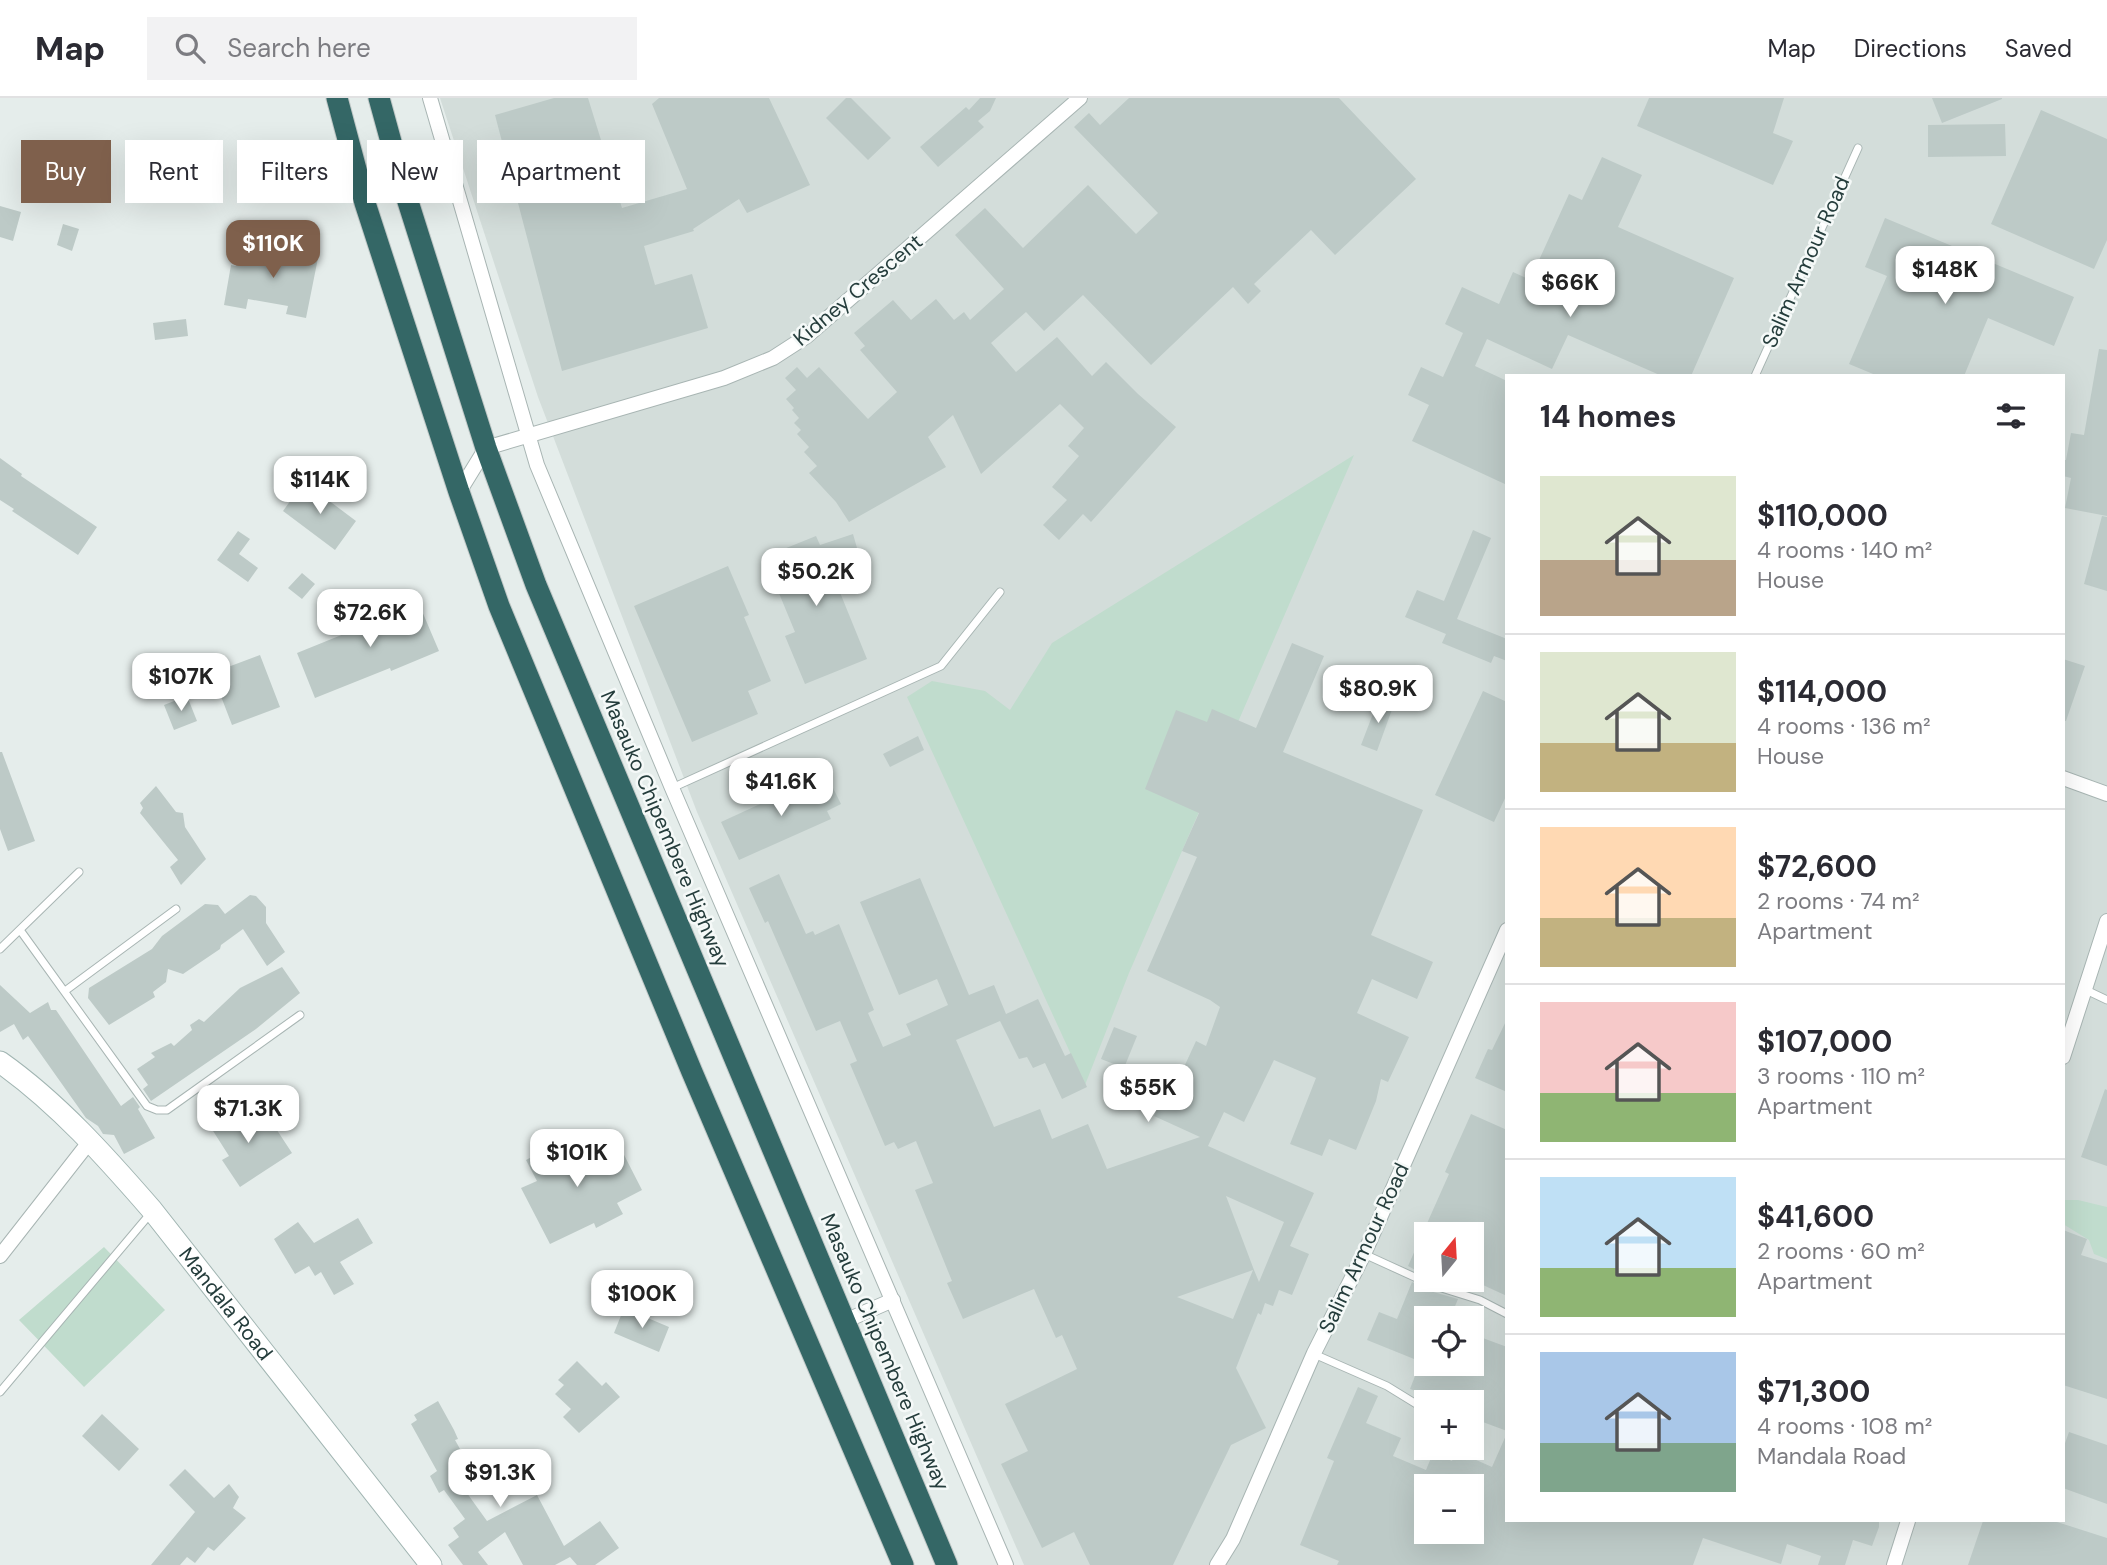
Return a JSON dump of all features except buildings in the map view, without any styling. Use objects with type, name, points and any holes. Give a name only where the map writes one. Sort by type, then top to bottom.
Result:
[{"type":"highway","points":[[337,98],[365,202],[499,606],[692,1072],[903,1565]]},
{"type":"highway","name":"Masauko Chipembere Highway","points":[[379,98],[404,189],[486,448],[536,585],[947,1565]]},
{"type":"street","points":[[430,98],[537,466],[672,788],[1006,1565]]},
{"type":"street","name":"Kidney Crescent","points":[[486,448],[724,378],[774,358],[807,336],[1080,98]]},
{"type":"street","points":[[459,492],[486,448]]},
{"type":"street","points":[[2065,779],[2107,794]]},
{"type":"street","points":[[2065,1051],[2107,921]]},
{"type":"street","name":"Salim Armour Road","points":[[1217,1565],[1233,1539],[1314,1353],[1364,1254],[1505,935]]},
{"type":"street","name":"Mandala Road","points":[[0,1062],[59,1110],[152,1210],[431,1565]]},
{"type":"street","points":[[0,1256],[90,1141]]},
{"type":"street","points":[[845,1321],[892,1300]]},
{"type":"street","points":[[1894,1565],[1908,1522]]},
{"type":"lane","name":"Salim Armour Road","points":[[1756,374],[1858,148]]},
{"type":"lane","points":[[672,788],[942,666],[1000,593]]},
{"type":"lane","points":[[0,949],[79,872]]},
{"type":"lane","points":[[65,991],[176,909]]},
{"type":"lane","points":[[20,930],[147,1106],[157,1110],[167,1110],[300,1015]]},
{"type":"lane","points":[[2086,990],[2107,1000]]},
{"type":"lane","points":[[0,1392],[152,1210]]},
{"type":"lane","points":[[1364,1254],[1432,1285],[1480,1300],[1505,1313]]},
{"type":"lane","points":[[1314,1353],[1387,1386],[1414,1403]]},
{"type":"shaded area","points":[[440,98],[2107,98],[2107,1565],[1024,1565],[697,812],[538,397],[463,168],[463,140],[454,140]]},
{"type":"green space","points":[[1354,455],[1129,973],[1085,1085],[907,697],[932,681],[985,691],[1010,710],[1052,643]]},
{"type":"green space","points":[[2065,1200],[2078,1200],[2107,1207],[2107,1259],[2094,1254],[2089,1240],[2065,1225]]},
{"type":"green space","points":[[104,1247],[165,1310],[84,1387],[19,1320]]}]
